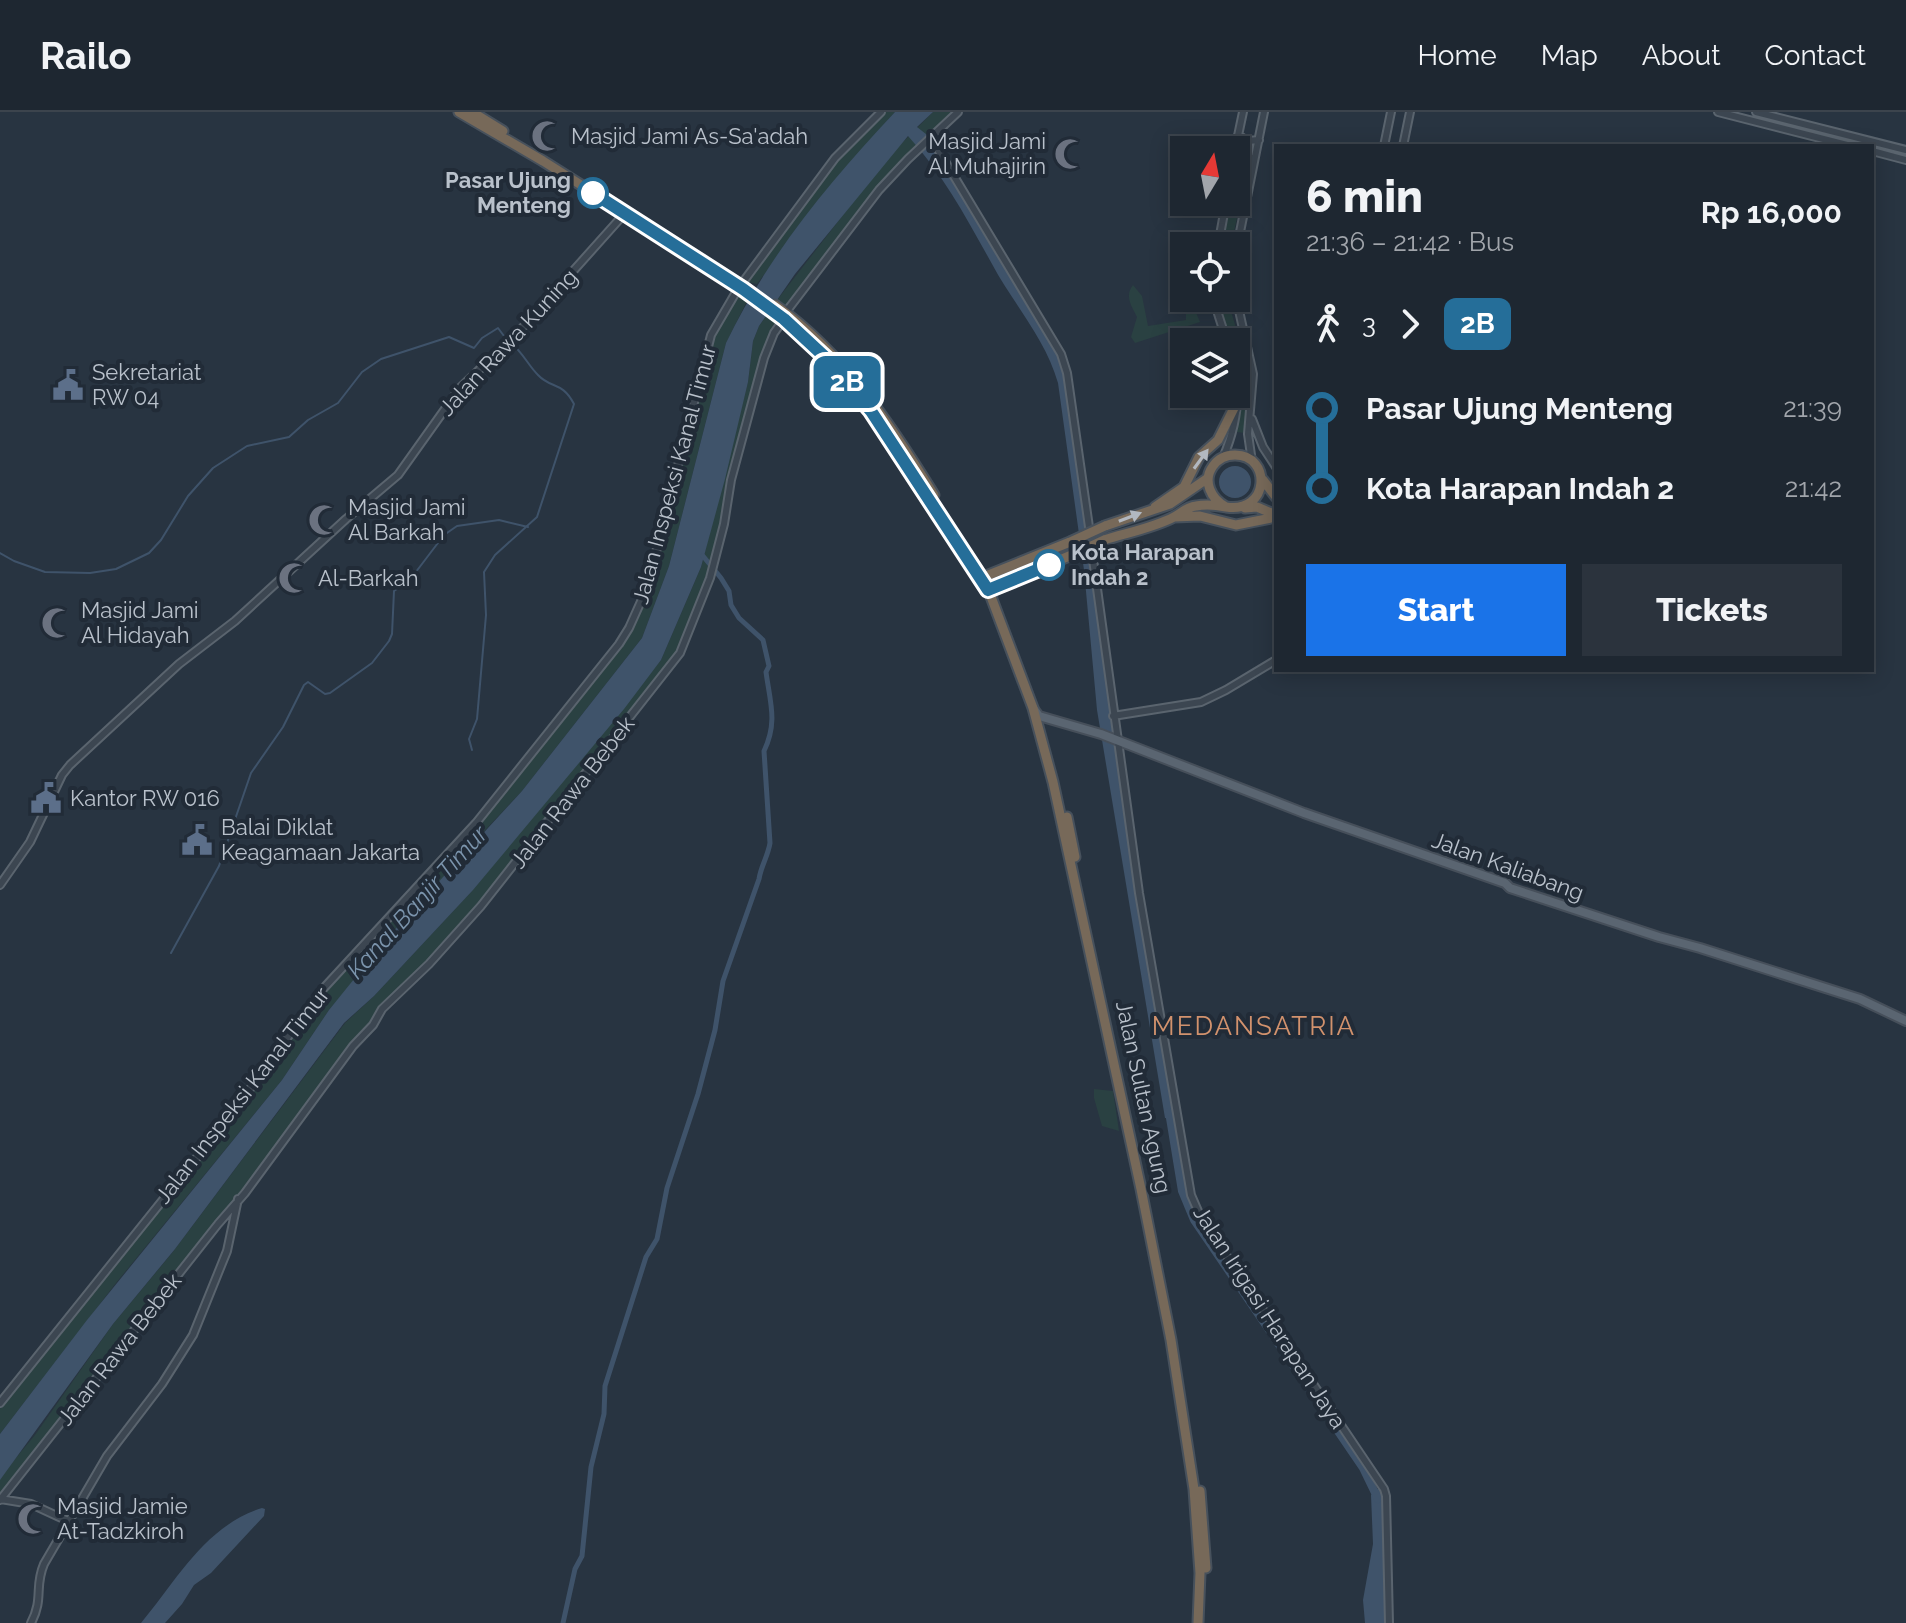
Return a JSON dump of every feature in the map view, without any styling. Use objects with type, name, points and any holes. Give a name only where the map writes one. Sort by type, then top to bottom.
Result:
[{"type":"highway","points":[[459,112],[742,285]]},
{"type":"highway","points":[[472,112],[783,314]]},
{"type":"highway","name":"Jalan Sultan Agung","points":[[783,314],[831,354],[899,440],[979,567],[1036,712]]},
{"type":"highway","name":"Jalan Sultan Agung","points":[[783,314],[871,411],[984,577]]},
{"type":"highway","points":[[1155,507],[1184,487],[1199,457],[1218,440],[1234,408]]},
{"type":"highway","points":[[984,577],[1105,526],[1170,504],[1208,478],[1213,466],[1223,458],[1238,455],[1252,462],[1274,494]]},
{"type":"highway","points":[[1241,508],[1255,499],[1261,477]]},
{"type":"highway","points":[[1208,478],[1212,496],[1226,507]]},
{"type":"highway","points":[[1174,517],[1184,509],[1196,506],[1257,507],[1274,515]]},
{"type":"highway","points":[[990,590],[1104,540],[1174,517],[1200,516],[1236,525],[1274,516]]},
{"type":"highway","points":[[979,567],[999,569]]},
{"type":"highway","points":[[999,601],[999,593],[1005,583]]},
{"type":"highway","name":"Jalan Sultan Agung","points":[[990,590],[999,601],[1036,712],[1070,847],[1162,1287],[1194,1489],[1201,1623]]},
{"type":"main road","name":"Jalan Kaliabang","points":[[1036,712],[1304,813],[1489,877],[1510,888],[1860,999],[1906,1021]]},
{"type":"street","name":"Jalan Inspeksi Kanal Timur","points":[[0,1403],[231,1115],[322,990],[476,823],[619,644],[647,588],[711,335],[742,285],[835,158],[881,112]]},
{"type":"street","name":"Jalan Rawa Bebek","points":[[70,1522],[31,1504],[0,1499],[238,1199],[353,1046],[373,1025],[382,1009],[429,964],[481,906],[598,762],[680,653],[710,578],[731,480],[764,358],[783,314],[879,190],[958,112]]},
{"type":"street","points":[[1243,112],[1238,135],[1247,141],[1259,140]]},
{"type":"street","points":[[1240,232],[1264,112]]},
{"type":"street","points":[[1384,144],[1391,112]]},
{"type":"street","points":[[1403,144],[1410,112]]},
{"type":"street","points":[[1718,112],[1843,144]]},
{"type":"street","points":[[1756,112],[1862,142]]},
{"type":"street","name":"Jalan Irigasi Harapan Jaya","points":[[930,139],[1061,354],[1067,373],[1115,740],[1188,1183],[1195,1206],[1384,1489],[1389,1623]]},
{"type":"street","points":[[1874,144],[1906,150]]},
{"type":"street","points":[[1874,152],[1906,160]]},
{"type":"street","points":[[1250,157],[1254,161]]},
{"type":"street","name":"Jalan Rawa Kuning","points":[[0,885],[30,842],[62,775],[70,765],[179,664],[235,621],[346,519],[387,486],[402,471],[457,391],[515,336],[625,213]]},
{"type":"street","points":[[1239,312],[1253,374],[1248,434],[1252,462]]},
{"type":"street","points":[[1223,458],[1231,439],[1236,408]]},
{"type":"street","points":[[1251,415],[1257,436],[1274,464]]},
{"type":"street","points":[[1113,716],[1201,702],[1274,661]]},
{"type":"street","name":"Jalan Rawa Bebek","points":[[31,1623],[41,1602],[41,1571],[107,1456],[162,1384],[193,1335],[227,1251],[238,1199]]},
{"type":"green space","points":[[881,112],[895,112],[838,177],[757,284],[747,282],[751,272],[819,179]]},
{"type":"green space","points":[[933,112],[958,112],[896,171],[786,312],[774,304],[888,157]]},
{"type":"green space","points":[[1228,216],[1237,216],[1234,232],[1225,232]]},
{"type":"green space","points":[[1133,285],[1142,296],[1148,326],[1186,320],[1186,312],[1196,312],[1200,322],[1170,328],[1170,332],[1135,343],[1131,337],[1137,317],[1129,297]]},
{"type":"green space","points":[[739,287],[750,295],[726,343],[669,566],[642,638],[522,791],[472,844],[329,1010],[282,1080],[116,1283],[0,1434],[0,1402],[231,1115],[298,1021],[444,859],[619,644],[646,592],[711,335]]},
{"type":"green space","points":[[771,309],[784,319],[764,358],[710,578],[680,653],[445,947],[382,1009],[245,1193],[0,1500],[0,1479],[113,1324],[172,1253],[345,1023],[471,892],[661,660],[701,567],[748,382],[753,341]]},
{"type":"green space","points":[[1222,312],[1231,312],[1236,328],[1227,328]]},
{"type":"green space","points":[[1238,408],[1248,408],[1246,433],[1236,432]]},
{"type":"green space","points":[[1094,1089],[1113,1091],[1119,1131],[1102,1126]]},
{"type":"water","points":[[895,112],[933,112],[917,127],[931,138],[1061,354],[1092,547],[1117,740],[1179,1120],[1165,1118],[1097,710],[1084,570],[1058,383],[1037,336],[954,197],[908,136],[795,274],[759,326],[753,341],[748,382],[725,479],[701,567],[661,660],[473,890],[374,996],[344,1023],[175,1249],[113,1324],[0,1480],[0,1434],[87,1320],[282,1080],[329,1010],[388,937],[522,791],[642,638],[669,566],[726,343],[780,250],[847,165]]},
{"type":"water","points":[[1235,466],[1247,470],[1251,482],[1247,494],[1235,498],[1223,494],[1219,482],[1223,470]]},
{"type":"water","points":[[1382,1485],[1385,1494],[1389,1623],[1365,1623],[1363,1600],[1373,1544],[1371,1495]]},
{"type":"water","points":[[265,1509],[264,1516],[211,1573],[194,1585],[165,1623],[141,1623],[208,1541],[242,1516]]},
{"type":"waterway","points":[[0,553],[45,572],[90,573],[116,569],[149,553],[161,540],[188,496],[213,468],[247,446],[289,437],[308,420],[338,403],[362,372],[381,359],[449,337],[474,348],[482,338],[498,328],[507,340]]},
{"type":"waterway","points":[[472,750],[469,739],[477,719],[486,615],[484,572],[495,555],[537,517],[574,404],[561,388],[538,375],[512,344]]},
{"type":"waterway","points":[[171,953],[219,866],[251,773],[283,727],[304,685],[308,682],[325,694],[330,693],[372,663],[392,634],[394,591],[409,581],[444,535],[457,526],[499,520],[528,527]]},
{"type":"waterway","points":[[563,1623],[575,1569],[582,1556],[591,1467],[604,1414],[605,1386],[646,1257],[657,1239],[667,1188],[715,1030],[723,981],[770,843],[764,751],[771,731],[772,712],[766,672],[769,666],[763,640],[739,618],[731,605],[729,591],[703,556]]},
{"type":"waterway","points":[[1169,1112],[1182,1191],[1194,1220],[1363,1468],[1378,1499]]},
{"type":"bus line","name":"2B","points":[[593,193],[743,289],[784,319],[826,358],[871,411],[988,590],[1049,565]]},
{"type":"place","name":"Masjid Jami As-Sa'adah","points":[[547,136]]},
{"type":"place","name":"Masjid Jami Al Muhajirin","points":[[1070,154]]},
{"type":"place","name":"Pasar Ujung Menteng","points":[[593,193]]},
{"type":"place","name":"Sekretariat RW 04","points":[[68,385]]},
{"type":"place","name":"Masjid Jami Al Barkah","points":[[324,520]]},
{"type":"place","name":"Kota Harapan Indah 2","points":[[1049,565]]},
{"type":"place","name":"Al-Barkah","points":[[294,578]]},
{"type":"place","name":"Masjid Jami Al Hidayah","points":[[57,623]]},
{"type":"place","name":"Kantor RW 016","points":[[46,798]]},
{"type":"place","name":"Balai Diklat Keagamaan Jakarta","points":[[197,840]]},
{"type":"place","name":"Masjid Jamie At-Tadzkiroh","points":[[33,1519]]},
{"type":"district","name":"MEDANSATRIA","points":[[1254,1026]]},
{"type":"water label","name":"Kanal Banjir Timur","points":[[417,902]]}]
